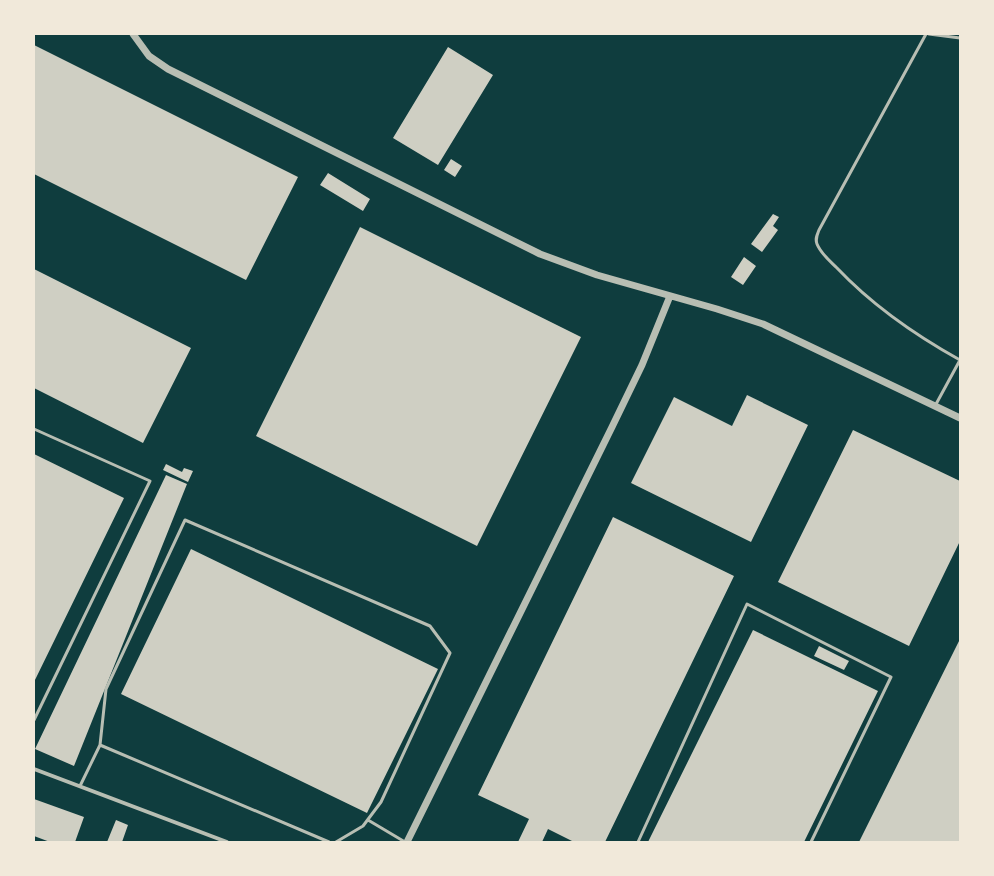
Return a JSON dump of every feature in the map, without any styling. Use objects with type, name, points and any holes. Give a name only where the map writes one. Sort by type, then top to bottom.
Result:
[{"type":"street","points":[[133,34],[149,56],[168,69],[540,254],[597,275],[717,309],[763,324],[960,418]]},
{"type":"street","points":[[406,842],[642,365],[670,296]]},
{"type":"street","points":[[34,769],[227,842]]},
{"type":"lane","points":[[935,406],[960,360],[937,347],[877,304],[847,279],[824,256],[816,239],[819,230],[927,34],[960,38]]},
{"type":"lane","points":[[34,429],[150,481],[34,720]]},
{"type":"lane","points":[[80,786],[100,745],[106,688],[185,520],[430,626],[450,653],[381,802],[363,826],[336,842]]},
{"type":"lane","points":[[638,842],[747,604],[891,677],[811,842]]},
{"type":"lane","points":[[100,745],[330,842]]},
{"type":"lane","points":[[368,820],[406,842]]},
{"type":"building","points":[[34,45],[298,177],[246,280],[34,174]]},
{"type":"building","points":[[448,47],[493,75],[438,165],[393,138]]},
{"type":"building","points":[[451,159],[462,166],[455,177],[444,170]]},
{"type":"building","points":[[328,173],[370,199],[363,211],[320,185]]},
{"type":"building","points":[[773,214],[779,217],[773,226],[778,230],[762,252],[751,244]]},
{"type":"building","points":[[360,227],[581,337],[477,546],[256,436]]},
{"type":"building","points":[[744,257],[756,266],[743,285],[731,277]]},
{"type":"building","points":[[34,269],[191,348],[143,443],[34,388]]},
{"type":"building","points":[[747,395],[808,425],[751,542],[631,483],[674,397],[732,426]]},
{"type":"building","points":[[853,430],[960,481],[960,541],[909,646],[778,582]]},
{"type":"building","points":[[34,454],[124,498],[34,682]]},
{"type":"building","points":[[166,464],[182,472],[184,468],[193,471],[188,482],[163,470]]},
{"type":"building","points":[[166,475],[187,484],[74,766],[35,749]]},
{"type":"building","points":[[613,517],[734,576],[605,842],[574,842],[548,829],[542,842],[518,842],[529,819],[478,795]]},
{"type":"building","points":[[191,549],[438,669],[367,813],[121,694]]},
{"type":"building","points":[[753,630],[878,691],[804,842],[648,842]]},
{"type":"building","points":[[960,639],[960,842],[859,842]]},
{"type":"building","points":[[819,646],[849,661],[844,670],[814,656]]},
{"type":"building","points":[[34,799],[84,817],[75,842],[50,842],[34,836]]},
{"type":"building","points":[[116,820],[128,825],[122,842],[107,842]]}]
